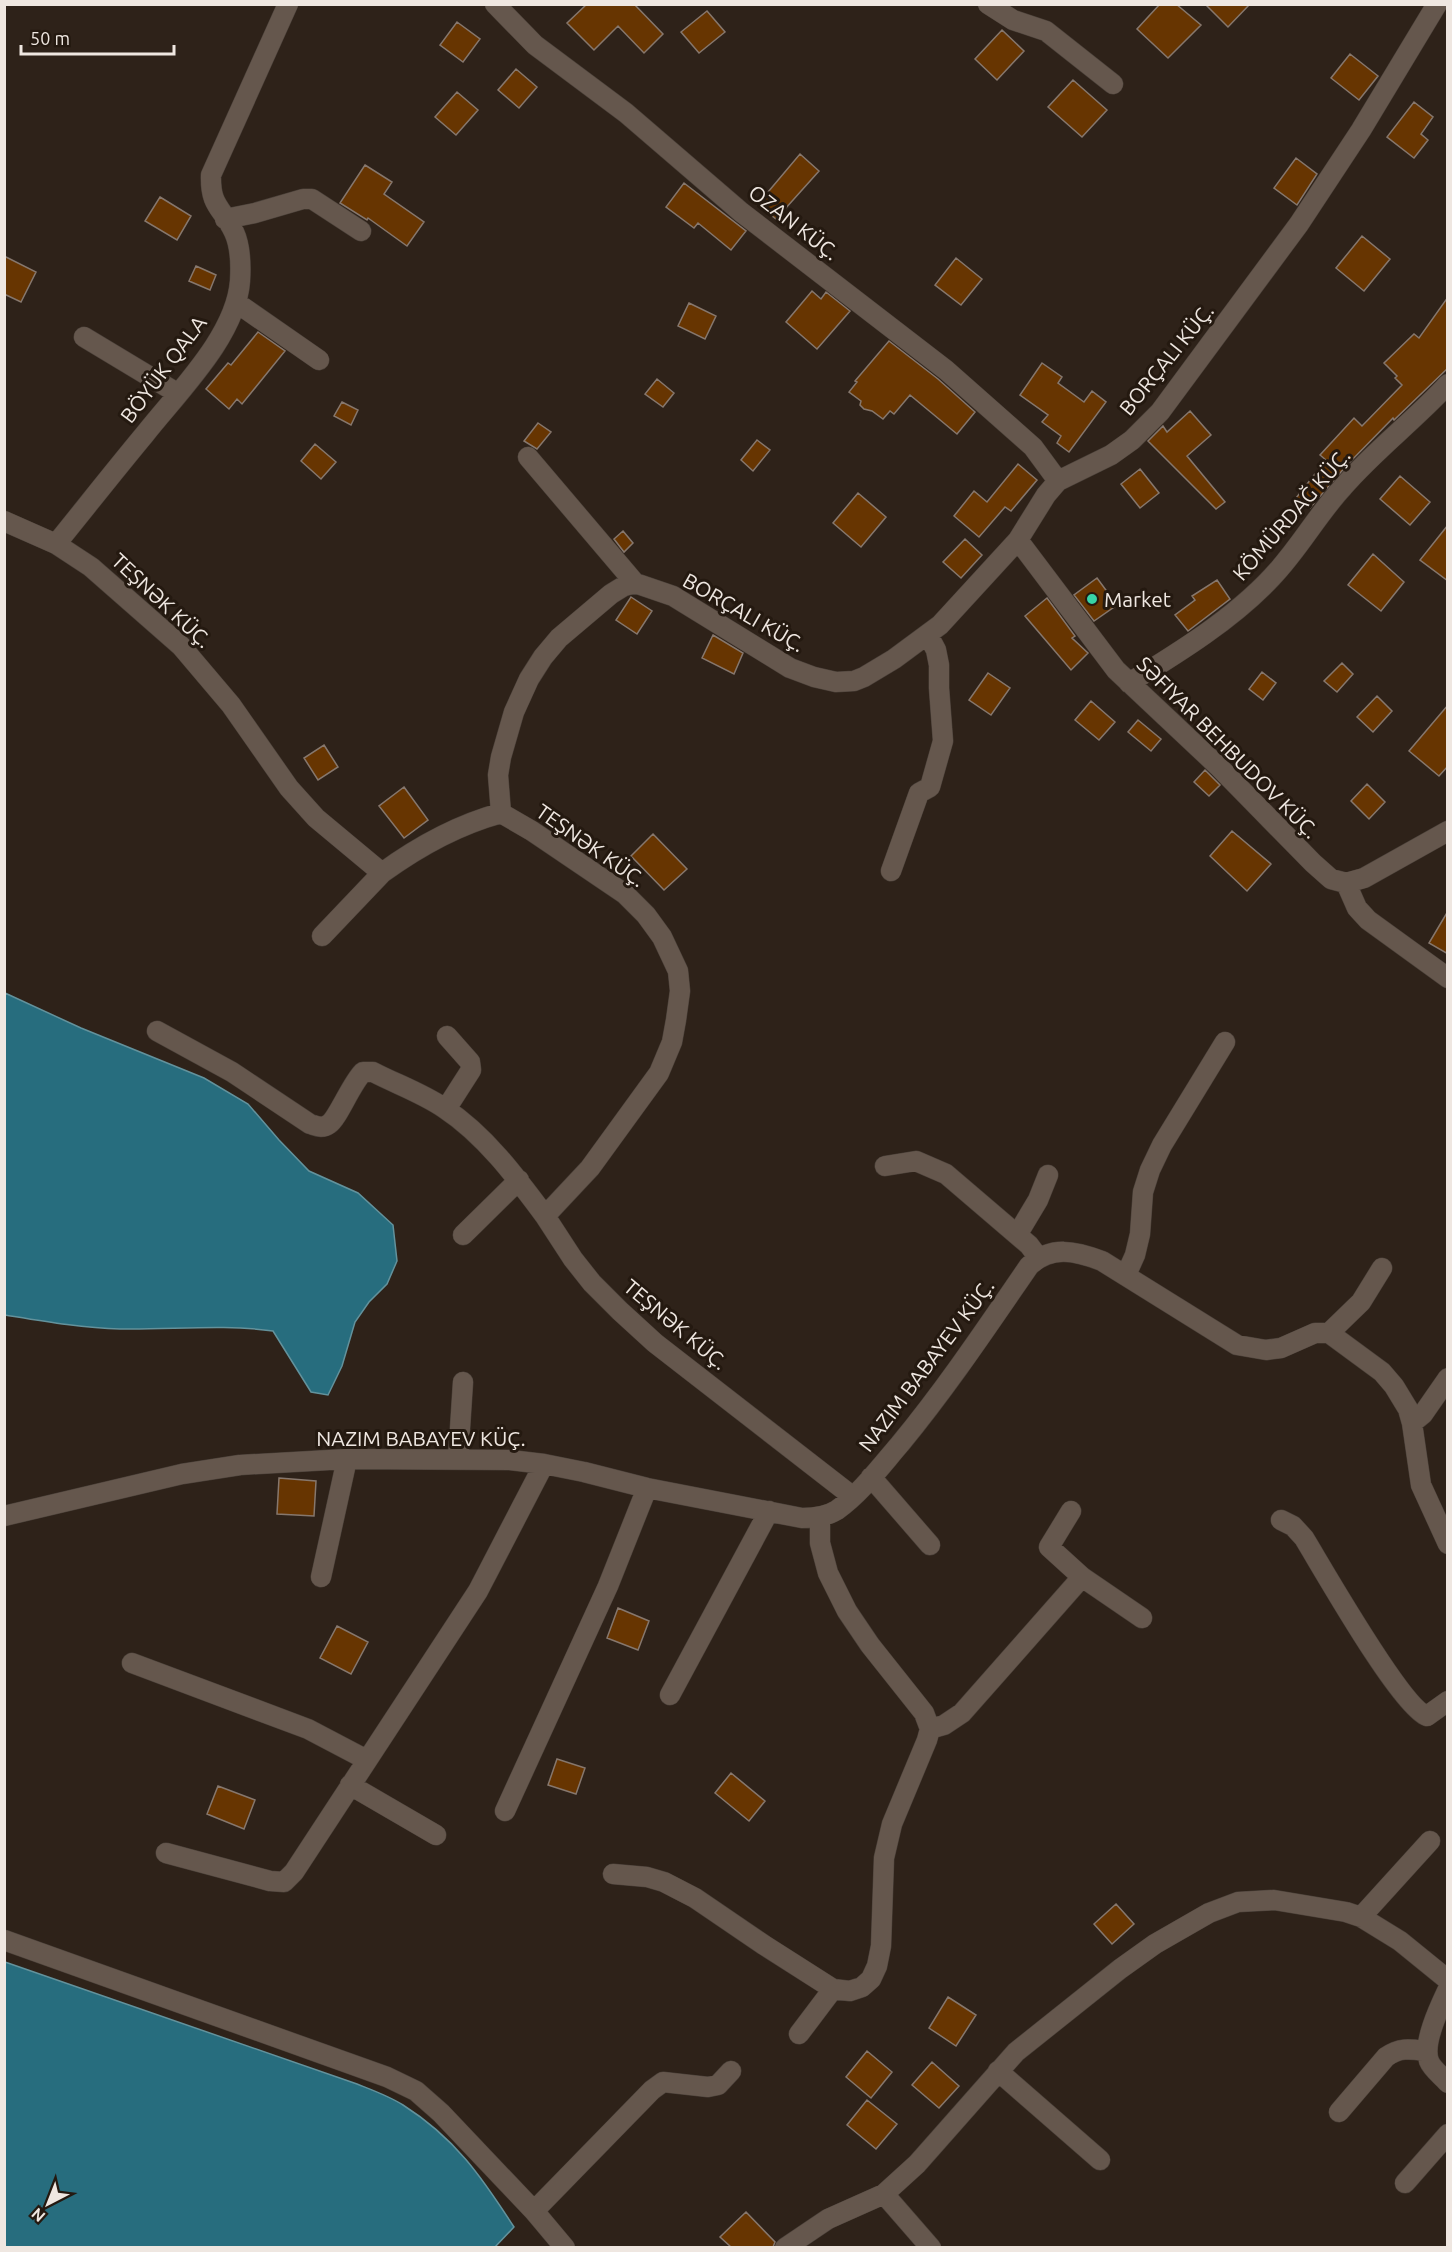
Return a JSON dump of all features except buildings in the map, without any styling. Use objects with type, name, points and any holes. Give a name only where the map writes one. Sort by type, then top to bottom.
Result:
[{"type":"street","name":"BÖYÜK QALA","points":[[56,544],[204,360],[226,326],[237,303],[240,249],[234,233],[215,205],[210,192],[211,175],[288,4]]},
{"type":"street","name":"OZAN KÜÇ.","points":[[495,4],[535,45],[626,113],[741,212],[946,370],[1033,447],[1058,482]]},
{"type":"street","points":[[988,4],[1013,20],[1046,31],[1113,84]]},
{"type":"street","points":[[501,813],[498,775],[501,757],[514,712],[529,679],[559,638],[611,594],[624,586],[635,584],[673,596],[790,669],[814,678],[836,682],[854,681],[864,677],[928,635],[1018,540],[1046,495],[1058,482],[1111,455],[1132,440],[1160,412],[1299,224],[1437,4]]},
{"type":"street","points":[[225,219],[303,199],[312,199],[361,231]]},
{"type":"street","points":[[237,303],[319,360]]},
{"type":"street","points":[[84,337],[177,393]]},
{"type":"street","name":"KÖMÜRDAĞ KÜÇ.","points":[[1129,683],[1165,661],[1257,593],[1290,558],[1343,486],[1421,413],[1448,384]]},
{"type":"street","points":[[528,457],[635,584]]},
{"type":"street","name":"TEŞNƏK KÜÇ.","points":[[4,521],[56,544],[91,567],[181,646],[231,705],[289,788],[316,818],[382,873],[418,847],[481,818],[501,813],[532,831],[625,894],[652,922],[662,937],[678,971],[680,991],[672,1042],[659,1073],[590,1168],[545,1216],[573,1259],[592,1283],[620,1311],[656,1343],[852,1496]]},
{"type":"street","name":"SƏFIYAR BEHBUDOV KÜÇ.","points":[[1018,540],[1107,659],[1129,683],[1218,766],[1313,863],[1331,879],[1346,883]]},
{"type":"street","points":[[891,871],[918,793],[930,787],[942,741],[939,665],[936,650],[928,635]]},
{"type":"street","points":[[1448,831],[1364,878],[1346,883],[1357,908],[1368,920],[1448,978]]},
{"type":"street","points":[[322,936],[382,873]]},
{"type":"street","points":[[157,1031],[232,1072],[310,1125],[321,1128],[330,1124],[356,1078],[363,1072],[373,1072],[446,1109],[469,1127],[519,1180],[545,1216]]},
{"type":"street","points":[[446,1109],[471,1070],[470,1062],[447,1036]]},
{"type":"street","points":[[1126,1275],[1135,1255],[1140,1234],[1143,1192],[1150,1170],[1162,1145],[1226,1042]]},
{"type":"street","points":[[885,1166],[916,1161],[946,1174],[1017,1235],[1038,1257],[1057,1251],[1080,1252],[1126,1275],[1237,1345],[1266,1350],[1281,1348],[1315,1334],[1329,1333],[1361,1302],[1382,1268]]},
{"type":"street","points":[[1017,1235],[1038,1200],[1048,1175]]},
{"type":"street","points":[[463,1235],[519,1180]]},
{"type":"street","name":"NAZIM BABAYEV KÜÇ.","points":[[4,1516],[182,1474],[240,1465],[347,1459],[458,1459],[510,1460],[544,1464],[647,1488],[802,1518],[820,1518],[836,1511],[852,1496],[921,1418],[969,1354],[1029,1266],[1038,1257]]},
{"type":"street","points":[[1329,1333],[1382,1372],[1403,1397],[1413,1423],[1421,1485],[1448,1544]]},
{"type":"street","points":[[1413,1423],[1423,1414],[1448,1378]]},
{"type":"street","points":[[458,1459],[463,1382]]},
{"type":"street","points":[[321,1577],[347,1459]]},
{"type":"street","points":[[166,1853],[270,1881],[284,1882],[294,1872],[478,1591],[544,1464]]},
{"type":"street","points":[[871,1477],[930,1545]]},
{"type":"street","points":[[505,1811],[608,1586],[647,1488]]},
{"type":"street","points":[[670,1695],[769,1511]]},
{"type":"street","points":[[1071,1511],[1048,1547],[1082,1577],[1142,1618]]},
{"type":"street","points":[[613,1874],[647,1876],[695,1898],[833,1989],[850,1991],[862,1987],[870,1979],[877,1966],[881,1946],[884,1858],[898,1809],[930,1729],[924,1713],[870,1645],[847,1611],[824,1562],[820,1543],[820,1518]]},
{"type":"street","points":[[1281,1520],[1293,1526],[1304,1538],[1378,1659],[1417,1710],[1427,1716],[1448,1701]]},
{"type":"street","points":[[930,1729],[944,1725],[962,1713],[1082,1577]]},
{"type":"street","points":[[132,1663],[308,1730],[367,1760]]},
{"type":"street","points":[[350,1785],[436,1835]]},
{"type":"street","points":[[1361,1917],[1430,1841]]},
{"type":"street","points":[[785,2247],[828,2218],[884,2194],[917,2164],[998,2071],[1023,2046],[1120,1969],[1155,1944],[1209,1912],[1238,1902],[1274,1900],[1346,1912],[1361,1917],[1400,1941],[1448,1980]]},
{"type":"street","points":[[4,1940],[387,2077],[416,2091],[441,2113],[565,2247]]},
{"type":"street","points":[[798,2034],[833,1989]]},
{"type":"street","points":[[1448,1989],[1434,2023],[1427,2051],[1429,2063],[1448,2083]]},
{"type":"street","points":[[1339,2112],[1386,2057],[1395,2050],[1404,2048],[1427,2051]]},
{"type":"street","points":[[998,2071],[1100,2160]]},
{"type":"street","points":[[534,2211],[652,2090],[663,2082],[708,2087],[718,2085],[731,2072]]},
{"type":"street","points":[[1405,2183],[1448,2134]]},
{"type":"street","points":[[884,2194],[931,2247]]},
{"type":"water","points":[[5,993],[81,1028],[204,1078],[248,1104],[309,1171],[358,1193],[393,1225],[397,1261],[387,1284],[369,1302],[355,1322],[342,1366],[328,1395],[311,1392],[273,1331],[216,1328],[106,1328],[5,1315]]},
{"type":"water","points":[[5,1962],[357,2084],[392,2099],[438,2131],[466,2159],[514,2227],[494,2248],[5,2247]]},
{"type":"place","name":"Market","points":[[1092,599]]}]
